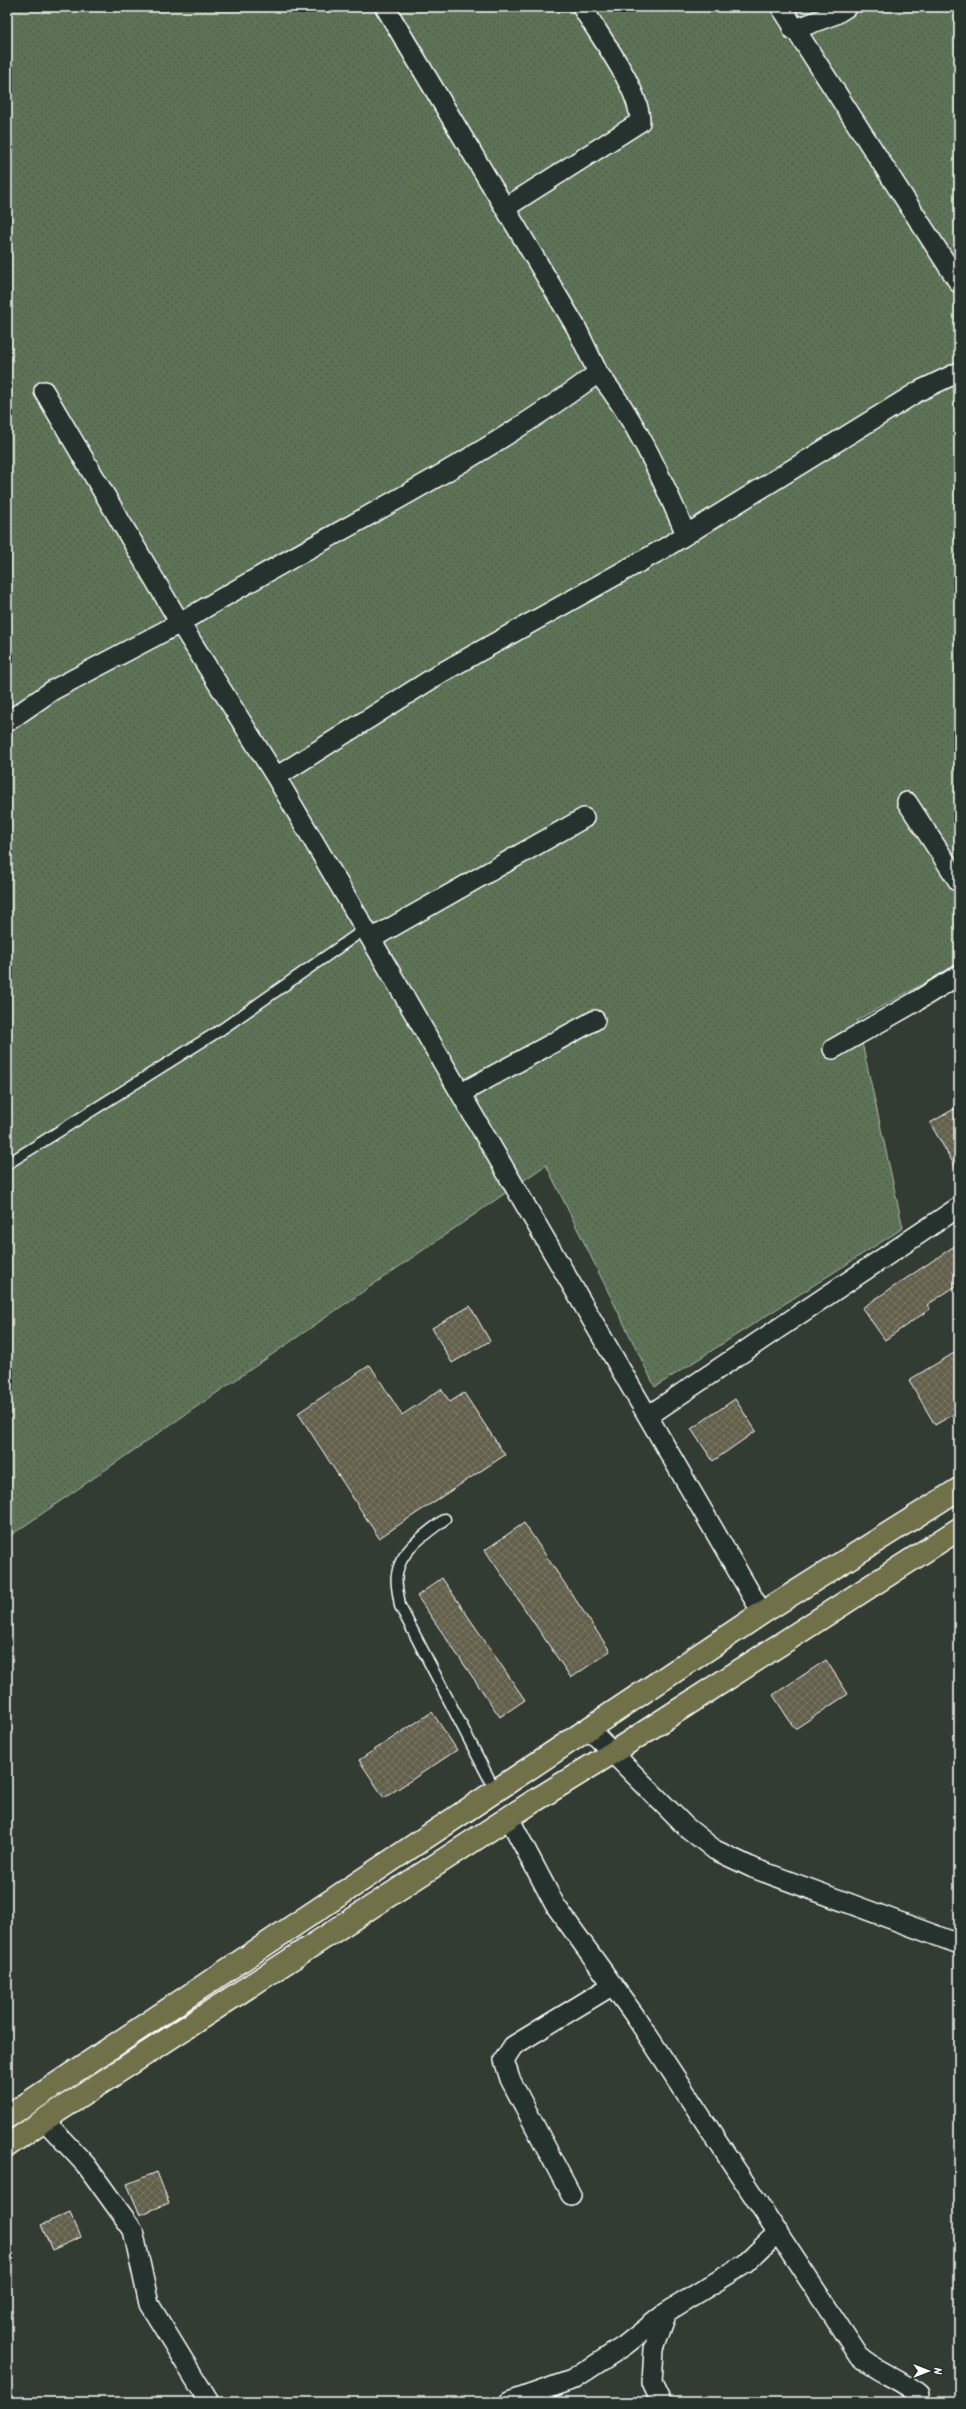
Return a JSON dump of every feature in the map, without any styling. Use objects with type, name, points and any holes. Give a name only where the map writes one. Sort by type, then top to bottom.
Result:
[{"type":"highway","points":[[7,2117],[590,1730],[762,1613],[959,1489]]},
{"type":"highway","points":[[7,2146],[44,2120],[509,1818],[959,1529]]},
{"type":"street","points":[[385,7],[576,327],[598,373],[618,398],[648,449],[686,534]]},
{"type":"street","points":[[505,208],[640,122],[640,109],[634,92],[582,7]]},
{"type":"street","points":[[781,7],[794,30],[959,283]]},
{"type":"street","points":[[794,30],[836,14],[847,7]]},
{"type":"street","points":[[276,777],[441,673],[686,534],[919,391],[959,372]]},
{"type":"street","points":[[7,722],[53,690],[180,623],[393,503],[565,397],[598,373]]},
{"type":"street","points":[[44,391],[180,623],[276,777],[762,1613]]},
{"type":"street","points":[[907,802],[959,882]]},
{"type":"street","points":[[368,934],[584,818]]},
{"type":"street","points":[[833,1049],[959,975]]},
{"type":"street","points":[[461,1093],[595,1020]]},
{"type":"street","points":[[648,1416],[959,1207]]},
{"type":"street","points":[[590,1730],[685,1826],[715,1850],[753,1868],[959,1944]]},
{"type":"street","points":[[509,1818],[555,1905],[613,1985],[778,2232],[858,2356],[871,2367],[908,2385],[919,2395]]},
{"type":"street","points":[[571,2195],[510,2079],[504,2060],[513,2046],[613,1985]]},
{"type":"street","points":[[44,2120],[86,2165],[133,2230],[149,2304],[208,2402]]},
{"type":"street","points":[[510,2402],[572,2380],[624,2346],[667,2312],[744,2264],[778,2232]]},
{"type":"street","points":[[661,2402],[652,2383],[654,2349],[667,2312]]},
{"type":"lane","points":[[7,1164],[222,1029],[368,934]]},
{"type":"lane","points":[[446,1519],[420,1539],[399,1562],[396,1576],[400,1606],[496,1792]]},
{"type":"green space","points":[[7,7],[959,7],[959,964],[857,1020],[903,1228],[655,1387],[546,1165],[7,1538]]},
{"type":"building","points":[[959,1106],[959,1173],[930,1123]]},
{"type":"building","points":[[959,1243],[959,1284],[927,1305],[930,1309],[885,1340],[862,1308]]},
{"type":"building","points":[[470,1306],[490,1341],[452,1363],[432,1328]]},
{"type":"building","points":[[959,1350],[959,1411],[935,1425],[909,1380]]},
{"type":"building","points":[[370,1365],[402,1415],[441,1389],[450,1402],[464,1393],[505,1455],[379,1538],[298,1413]]},
{"type":"building","points":[[735,1399],[756,1431],[713,1461],[691,1429]]},
{"type":"building","points":[[524,1523],[610,1651],[571,1678],[485,1550]]},
{"type":"building","points":[[442,1578],[525,1700],[500,1717],[417,1596]]},
{"type":"building","points":[[826,1660],[848,1694],[795,1729],[773,1695]]},
{"type":"building","points":[[432,1712],[457,1750],[384,1798],[359,1760]]},
{"type":"building","points":[[157,2172],[169,2203],[140,2215],[127,2184]]},
{"type":"building","points":[[70,2212],[81,2237],[52,2250],[41,2225]]}]
